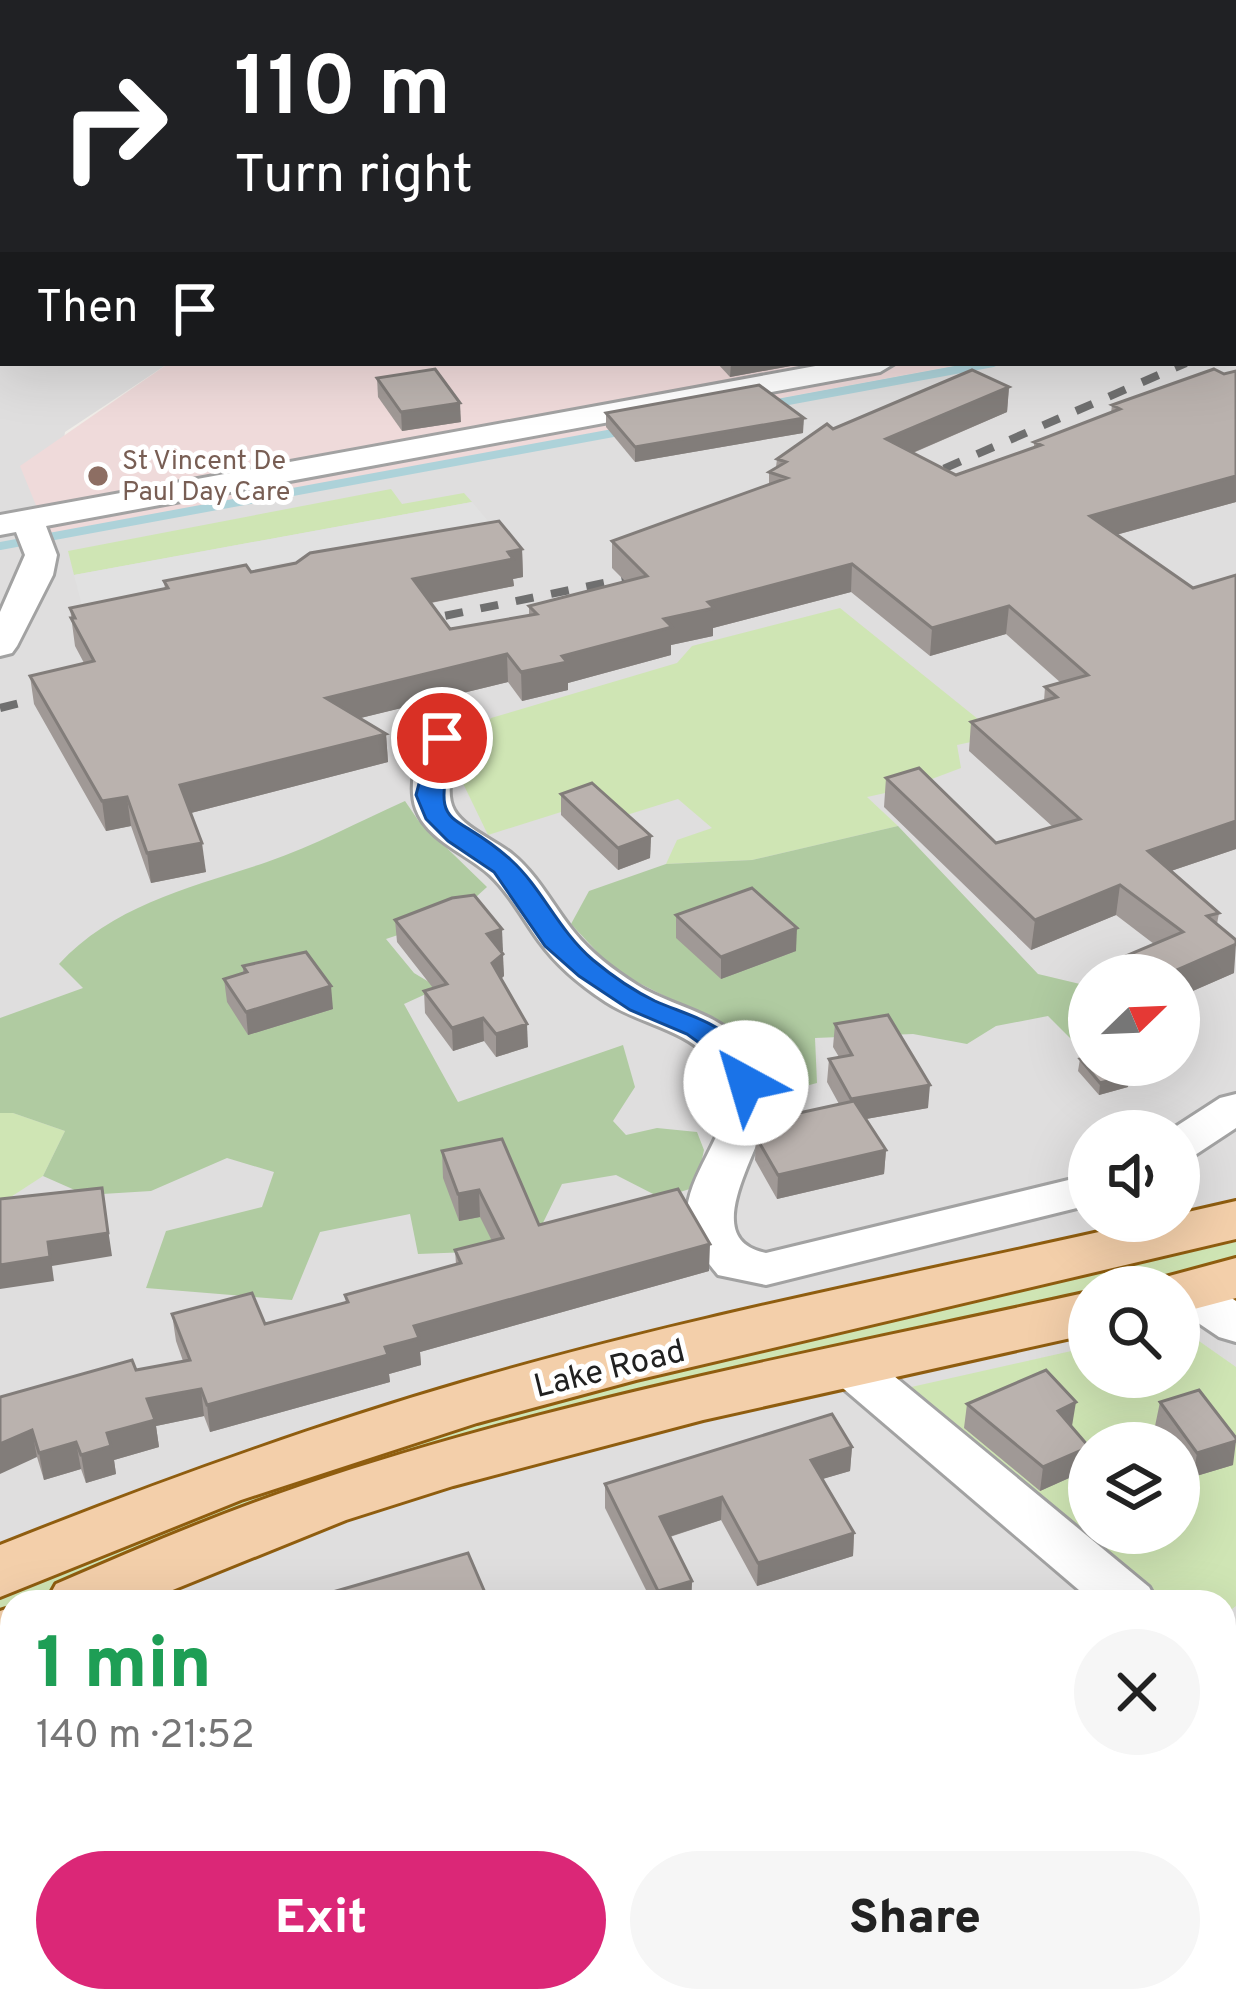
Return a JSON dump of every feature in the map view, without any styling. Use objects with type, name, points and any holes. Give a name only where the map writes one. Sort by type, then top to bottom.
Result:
[{"type":"main road","name":"Lake Road","points":[[1200,1224],[1236,1220]]},
{"type":"main road","name":"Lake Road","points":[[0,1572],[219,1483],[407,1420],[1100,1242]]},
{"type":"main road","name":"Lake Road","points":[[106,1590],[224,1538],[450,1460],[1068,1318]]},
{"type":"street","points":[[0,580],[27,541],[866,366]]},
{"type":"street","points":[[0,646],[27,541]]},
{"type":"street","points":[[442,738],[428,795],[434,814],[503,867],[554,940],[588,970],[640,1004],[697,1028],[727,1049],[737,1066],[746,1083],[747,1120],[710,1203],[710,1222],[735,1263],[766,1269],[1068,1195]]},
{"type":"street","points":[[1200,1131],[1236,1108]]},
{"type":"street","points":[[1200,1287],[1236,1325]]},
{"type":"street","points":[[848,1365],[1116,1590]]},
{"type":"shaded area","points":[[0,366],[164,366],[65,432],[49,535],[953,366],[1236,366],[1236,1590],[0,1590]]},
{"type":"shaded area","points":[[165,366],[953,366],[48,535],[20,466]]},
{"type":"shaded area","points":[[472,502],[506,542],[334,554],[269,565],[256,576],[86,621],[74,575]]},
{"type":"green space","points":[[391,489],[402,504],[464,493],[472,502],[74,575],[68,551]]},
{"type":"green space","points":[[840,608],[999,736],[957,745],[961,768],[867,797],[898,826],[752,860],[666,864],[677,840],[712,828],[678,799],[617,818],[596,801],[488,835],[457,771],[491,718],[677,663],[692,646]]},
{"type":"green space","points":[[405,801],[418,820],[487,887],[455,916],[386,939],[414,973],[439,988],[404,1004],[458,1102],[623,1045],[635,1087],[613,1121],[626,1135],[657,1128],[697,1132],[704,1150],[696,1187],[661,1198],[616,1175],[562,1184],[539,1231],[495,1251],[418,1254],[410,1214],[320,1232],[292,1300],[146,1288],[166,1231],[262,1207],[274,1172],[227,1158],[151,1191],[86,1195],[43,1176],[65,1131],[0,1113],[0,1018],[83,988],[59,964],[81,943],[129,912],[285,856]]},
{"type":"green space","points":[[898,826],[1038,974],[1068,981],[1068,1036],[1048,1016],[996,1026],[967,1044],[913,1034],[815,1038],[817,1083],[760,1098],[726,1027],[615,971],[571,924],[589,891],[666,864],[752,860]]},
{"type":"green space","points":[[0,1113],[65,1131],[43,1176],[0,1204]]},
{"type":"green space","points":[[1236,1242],[1236,1267],[1200,1277],[1200,1266],[1129,1266]]},
{"type":"green space","points":[[1068,1280],[1068,1308],[123,1560],[57,1590],[15,1590],[373,1448],[685,1366]]},
{"type":"green space","points":[[1200,1342],[1236,1367],[1236,1590],[1131,1590],[1089,1554],[1200,1554],[1200,1422],[1068,1422],[1068,1536],[898,1390],[1068,1352],[1068,1398],[1200,1398]]},
{"type":"building","points":[[435,369],[460,403],[401,412],[377,378]]},
{"type":"building","points":[[1214,369],[1224,374],[1236,371],[1236,476],[1090,516],[1193,588],[1236,575],[1236,821],[1148,851],[1219,913],[1207,916],[1236,940],[1200,960],[1200,954],[1130,954],[1183,932],[1120,885],[1035,920],[886,778],[919,768],[996,843],[1080,819],[971,722],[1057,697],[1045,687],[1088,675],[1009,606],[932,628],[852,564],[708,602],[714,608],[664,619],[672,627],[562,656],[567,662],[521,672],[507,654],[326,698],[386,734],[180,785],[202,843],[147,853],[127,797],[102,801],[30,676],[94,661],[70,608],[168,588],[164,581],[246,565],[251,572],[296,563],[310,553],[499,521],[522,549],[508,552],[513,559],[413,579],[450,629],[537,614],[529,606],[647,576],[612,541],[787,478],[769,472],[786,462],[777,459],[827,424],[833,429],[972,370],[1009,387],[886,439],[956,475],[1041,445],[1034,442],[1120,409],[1112,405]]},
{"type":"building","points":[[759,385],[804,418],[635,447],[606,413]]},
{"type":"building","points":[[592,783],[651,836],[618,848],[561,794]]},
{"type":"building","points":[[752,888],[797,928],[721,957],[676,915]]},
{"type":"building","points":[[474,895],[502,929],[487,934],[503,954],[492,963],[527,1024],[496,1034],[483,1018],[452,1028],[424,991],[447,984],[395,920],[452,898]]},
{"type":"building","points":[[306,952],[331,986],[246,1012],[224,979],[247,972],[243,966]]},
{"type":"building","points":[[888,1015],[930,1085],[851,1099],[829,1059],[852,1055],[835,1024]]},
{"type":"building","points":[[854,1101],[886,1150],[778,1175],[756,1137],[762,1121]]},
{"type":"building","points":[[502,1139],[539,1225],[678,1189],[710,1244],[414,1326],[419,1338],[385,1347],[388,1355],[207,1405],[201,1389],[147,1399],[155,1420],[107,1433],[111,1446],[81,1455],[76,1442],[39,1453],[32,1430],[0,1444],[0,1397],[132,1360],[136,1370],[190,1360],[172,1314],[252,1293],[265,1324],[348,1302],[345,1295],[461,1263],[455,1250],[503,1238],[479,1190],[458,1194],[442,1151]]},
{"type":"building","points":[[102,1188],[108,1233],[48,1242],[50,1257],[0,1265],[0,1199]]},
{"type":"building","points":[[1046,1370],[1076,1402],[1058,1411],[1068,1423],[1068,1456],[1043,1467],[967,1404]]},
{"type":"building","points":[[1200,1391],[1236,1441],[1200,1452],[1200,1422],[1175,1422],[1160,1402],[1200,1398]]},
{"type":"building","points":[[832,1414],[852,1447],[811,1460],[854,1533],[758,1563],[722,1497],[660,1517],[692,1581],[658,1590],[605,1484]]},
{"type":"building","points":[[468,1553],[484,1590],[340,1590]]},
{"type":"waterway","points":[[772,404],[977,366]]},
{"type":"waterway","points":[[0,546],[624,431]]},
{"type":"railway","points":[[911,483],[1179,366]]},
{"type":"railway","points":[[410,623],[657,572]]},
{"type":"railway","points":[[0,708],[63,692]]},
{"type":"place","name":"St Vincent De Paul Day Care","points":[[98,476]]},
{"type":"route","points":[[442,738],[428,795],[434,814],[503,867],[554,940],[588,970],[640,1004],[697,1028],[727,1049],[746,1083]]}]
